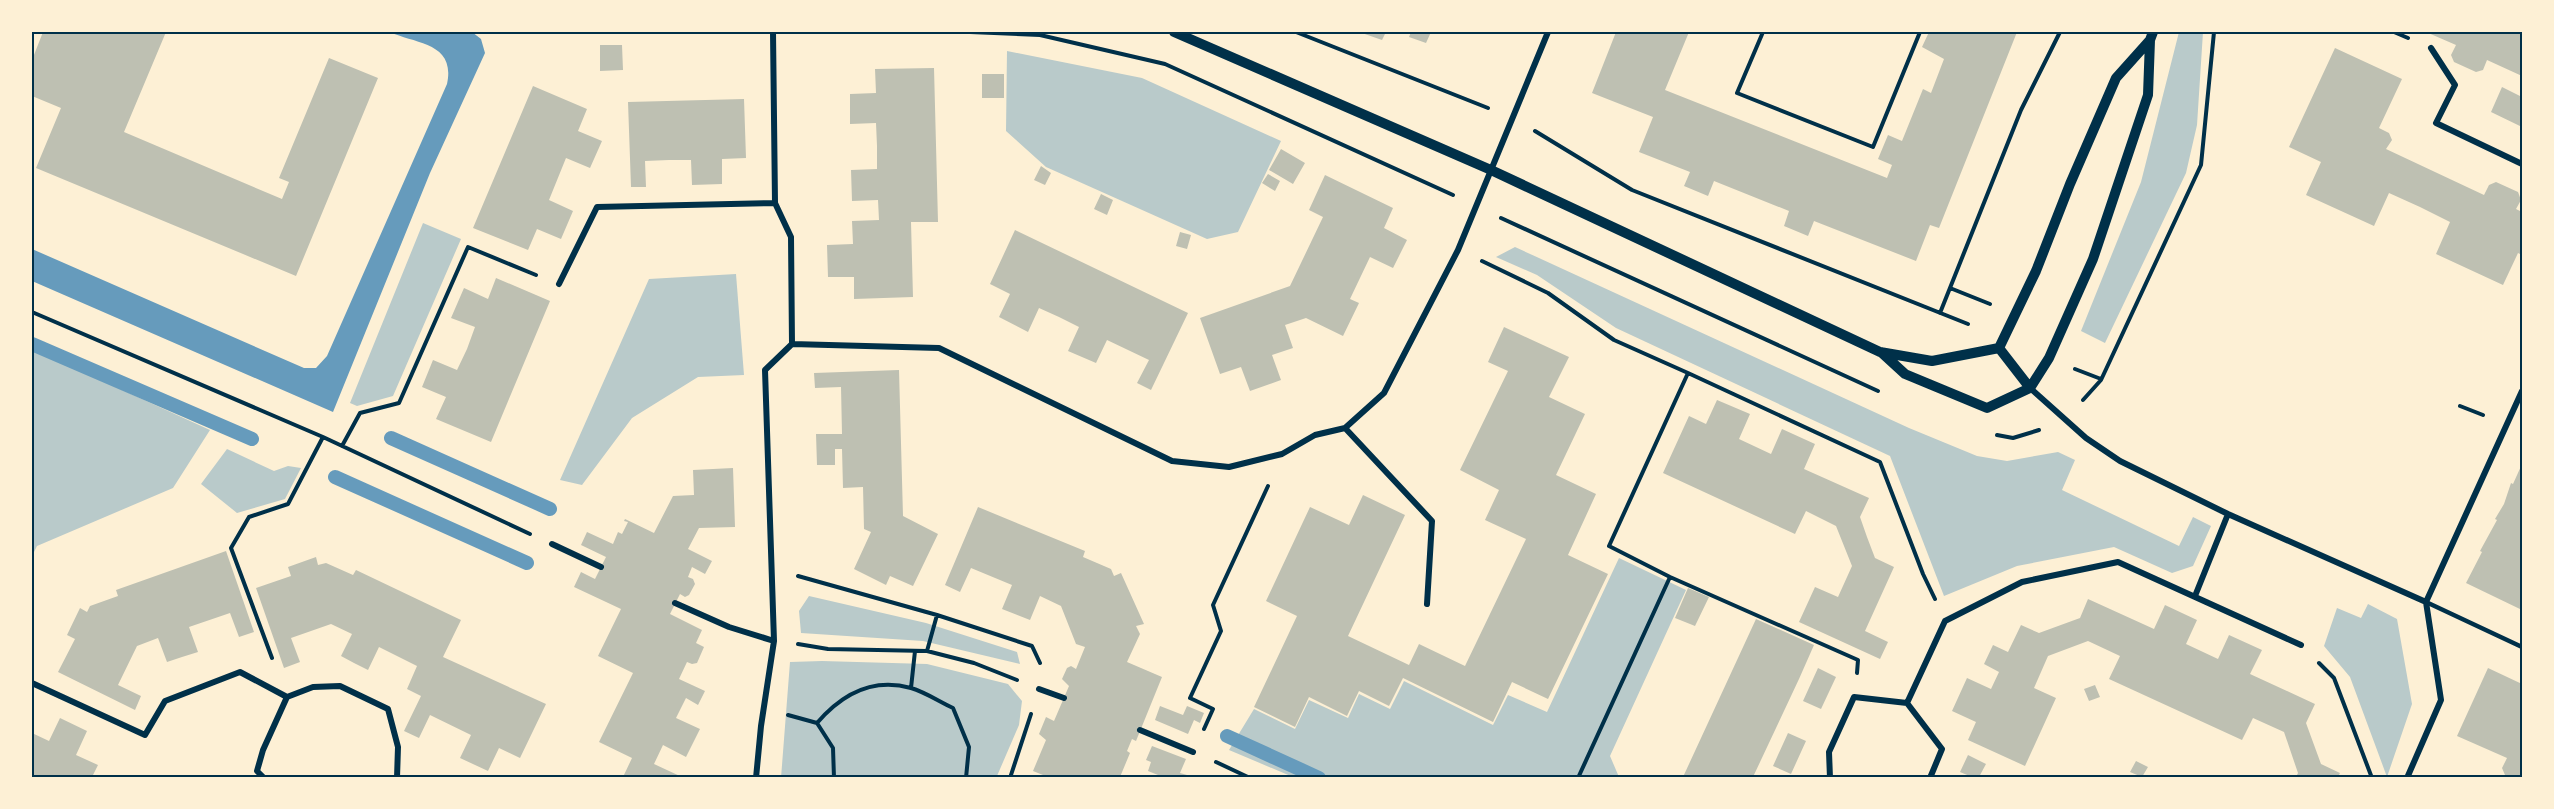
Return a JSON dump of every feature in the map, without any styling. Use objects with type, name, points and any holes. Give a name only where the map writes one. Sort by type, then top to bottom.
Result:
[{"type":"street","points":[[773,32],[775,203],[791,237],[792,344]]},
{"type":"street","points":[[1174,32],[1491,170],[1880,351],[1932,362],[1999,348]]},
{"type":"street","points":[[756,777],[774,641],[765,370],[792,344],[939,348],[1172,460],[1229,467],[1282,454],[1315,435],[1345,428],[1384,393],[1458,250],[1548,32]]},
{"type":"street","points":[[1880,351],[1905,374],[1987,408],[2030,388],[2049,358],[2097,248],[2148,95],[2152,36]]},
{"type":"street","points":[[1999,348],[2036,271],[2070,184],[2116,78],[2152,36]]},
{"type":"street","points":[[2431,48],[2455,85],[2436,123],[2523,164]]},
{"type":"street","points":[[559,284],[597,207],[775,203]]},
{"type":"street","points":[[1999,348],[2030,388],[2066,421],[2120,461],[2228,514],[2426,602]]},
{"type":"street","points":[[2407,777],[2441,700],[2426,602],[2523,391]]},
{"type":"street","points":[[1345,428],[1432,521],[1427,604]]},
{"type":"street","points":[[2195,596],[2228,514]]},
{"type":"street","points":[[552,544],[601,567]]},
{"type":"street","points":[[1907,703],[1945,621],[2022,582],[2118,562],[2301,645]]},
{"type":"street","points":[[675,603],[729,627],[774,641]]},
{"type":"street","points":[[32,683],[145,735],[165,701],[240,672],[287,697]]},
{"type":"street","points":[[264,777],[257,771],[263,750],[287,697],[313,687],[340,686],[388,709],[398,747],[396,777]]},
{"type":"street","points":[[1039,688],[1064,698]]},
{"type":"street","points":[[1830,777],[1829,752],[1854,697],[1907,703],[1942,749],[1930,777]]},
{"type":"street","points":[[1140,730],[1193,752]]},
{"type":"lane","points":[[2426,602],[2523,646]]},
{"type":"path","points":[[970,32],[1040,35],[1165,64],[1879,391]]},
{"type":"path","points":[[1296,32],[1513,118],[1632,190],[1973,326]]},
{"type":"path","points":[[1763,32],[1737,93],[1873,147],[1920,32]]},
{"type":"path","points":[[1940,313],[2021,110],[2060,32]]},
{"type":"path","points":[[1994,435],[2013,438],[2066,421],[2101,380],[2201,165],[2214,32]]},
{"type":"path","points":[[342,446],[360,413],[399,404],[468,247],[559,284]]},
{"type":"path","points":[[1458,250],[1548,293],[1614,340],[1880,462],[1923,574],[1945,621]]},
{"type":"path","points":[[1950,288],[1990,304]]},
{"type":"path","points":[[32,312],[342,446],[552,544]]},
{"type":"path","points":[[1688,373],[1609,546],[1670,577],[1858,660],[1854,697]]},
{"type":"path","points":[[287,697],[231,548],[249,517],[288,504],[323,438]]},
{"type":"path","points":[[1250,777],[1193,752],[1213,709],[1190,698],[1221,631],[1213,605],[1282,454]]},
{"type":"path","points":[[772,569],[937,615],[1032,646],[1041,665],[1039,688],[1010,777]]},
{"type":"path","points":[[1578,777],[1670,577]]},
{"type":"path","points":[[927,651],[937,615]]},
{"type":"path","points":[[774,641],[828,649],[927,651],[974,663],[1039,688]]},
{"type":"path","points":[[2301,645],[2334,678],[2372,777]]},
{"type":"path","points":[[911,688],[915,651]]},
{"type":"path","points":[[817,723],[834,704],[855,692],[878,685],[911,688],[953,708],[969,747],[966,777]]},
{"type":"path","points":[[764,708],[817,723],[833,748],[834,777]]},
{"type":"shaded area","points":[[2179,32],[2203,32],[2197,125],[2186,173],[2105,343],[2081,331],[2141,182]]},
{"type":"shaded area","points":[[1007,51],[1142,78],[1281,141],[1238,232],[1207,239],[1046,167],[1006,131]]},
{"type":"shaded area","points":[[423,223],[461,239],[393,396],[357,406],[350,403]]},
{"type":"shaded area","points":[[1515,247],[1909,428],[1977,456],[2007,461],[2058,452],[2075,460],[2062,490],[2179,546],[2193,517],[2211,526],[2193,566],[2172,573],[2114,547],[2017,566],[1944,596],[1890,456],[1616,328],[1537,275],[1496,257]]},
{"type":"shaded area","points":[[736,274],[744,375],[698,377],[632,418],[582,485],[560,480],[649,279]]},
{"type":"shaded area","points":[[32,349],[210,430],[173,488],[37,546],[32,556]]},
{"type":"shaded area","points":[[227,449],[274,471],[288,466],[301,468],[285,499],[237,513],[201,484]]},
{"type":"shaded area","points":[[1619,558],[1686,590],[1610,756],[1619,777],[1293,777],[1229,750],[1254,709],[1295,729],[1309,700],[1348,718],[1359,694],[1390,709],[1404,681],[1493,725],[1508,695],[1547,712]]},
{"type":"shaded area","points":[[809,596],[926,623],[1017,652],[1020,664],[923,641],[801,633],[799,611]]},
{"type":"shaded area","points":[[2368,604],[2397,619],[2412,704],[2387,777],[2350,677],[2324,646],[2337,608],[2361,618]]},
{"type":"shaded area","points":[[790,662],[927,664],[1008,684],[1022,701],[1019,725],[997,776],[781,778]]},
{"type":"water","points":[[390,32],[472,32],[481,39],[485,53],[430,173],[333,412],[32,281],[32,249],[304,368],[316,368],[327,356],[447,84],[448,70],[440,52]]},
{"type":"building","points":[[43,32],[166,32],[124,132],[282,199],[289,182],[279,178],[329,58],[378,78],[296,276],[36,168],[61,108],[32,96],[32,60]]},
{"type":"building","points":[[1359,32],[1386,32],[1382,40]]},
{"type":"building","points":[[1411,32],[1431,32],[1426,43],[1409,37]]},
{"type":"building","points":[[1616,32],[1689,32],[1665,90],[1887,178],[1892,165],[1878,159],[1888,135],[1902,141],[1923,89],[1931,93],[1944,59],[1922,47],[1929,32],[2017,32],[1939,228],[1930,225],[1916,261],[1814,221],[1808,236],[1784,226],[1789,211],[1714,181],[1708,196],[1684,186],[1690,172],[1639,152],[1653,117],[1592,93]]},
{"type":"building","points":[[2426,32],[2522,32],[2522,76],[2487,60],[2483,70],[2476,72],[2454,62],[2451,55],[2456,45]]},
{"type":"building","points":[[600,45],[622,45],[623,70],[600,71]]},
{"type":"building","points":[[2335,48],[2402,79],[2379,128],[2389,133],[2392,140],[2386,149],[2484,195],[2489,185],[2496,182],[2518,192],[2521,200],[2516,209],[2522,212],[2522,255],[2518,253],[2503,285],[2436,254],[2450,222],[2420,207],[2389,193],[2374,226],[2306,195],[2321,162],[2289,147]]},
{"type":"building","points":[[934,68],[938,222],[911,222],[913,297],[854,299],[854,277],[828,277],[827,245],[853,244],[852,221],[879,220],[878,200],[852,201],[851,170],[877,169],[877,146],[876,123],[850,124],[850,94],[876,93],[875,69]]},
{"type":"building","points":[[982,74],[1004,74],[1004,98],[982,98]]},
{"type":"building","points":[[533,86],[587,109],[578,131],[602,141],[590,168],[566,158],[549,200],[573,211],[561,239],[537,229],[528,250],[473,228]]},
{"type":"building","points":[[2502,87],[2522,97],[2522,127],[2491,112]]},
{"type":"building","points":[[744,99],[746,158],[722,159],[722,184],[692,185],[691,160],[669,160],[645,161],[646,187],[631,187],[628,102]]},
{"type":"building","points":[[1281,149],[1305,163],[1293,184],[1269,170]]},
{"type":"building","points":[[1041,166],[1051,173],[1045,185],[1034,180]]},
{"type":"building","points":[[1268,174],[1280,181],[1275,191],[1262,183]]},
{"type":"building","points":[[1325,175],[1393,208],[1384,228],[1407,240],[1393,268],[1370,257],[1350,299],[1359,303],[1343,336],[1306,318],[1285,325],[1293,348],[1272,355],[1281,380],[1250,391],[1241,367],[1220,374],[1200,318],[1290,286],[1323,217],[1309,210]]},
{"type":"building","points":[[1101,194],[1113,200],[1107,215],[1094,209]]},
{"type":"building","points":[[1015,230],[1188,313],[1151,390],[1137,383],[1149,360],[1107,340],[1096,363],[1068,351],[1079,327],[1039,308],[1028,332],[999,317],[1010,294],[990,284]]},
{"type":"building","points":[[1180,232],[1191,235],[1187,249],[1176,246]]},
{"type":"building","points":[[496,278],[550,301],[491,442],[436,419],[446,397],[422,387],[433,360],[457,370],[467,349],[475,327],[451,318],[464,288],[488,299]]},
{"type":"building","points":[[1504,327],[1569,357],[1549,397],[1585,414],[1556,475],[1596,494],[1568,555],[1608,574],[1548,699],[1512,682],[1493,722],[1403,678],[1389,706],[1359,691],[1347,716],[1309,697],[1295,727],[1254,707],[1297,616],[1266,601],[1310,507],[1349,525],[1363,495],[1405,515],[1348,636],[1409,665],[1419,644],[1465,666],[1526,539],[1485,520],[1499,490],[1460,470],[1508,371],[1488,362]]},
{"type":"building","points":[[899,370],[903,516],[938,534],[913,586],[890,576],[886,585],[854,569],[871,532],[864,529],[863,487],[843,488],[842,449],[835,449],[835,465],[817,465],[816,434],[842,434],[841,387],[815,388],[814,373]]},
{"type":"building","points":[[1717,400],[1750,414],[1739,439],[1771,454],[1782,429],[1815,444],[1804,469],[1869,498],[1860,517],[1867,537],[1875,558],[1894,567],[1865,631],[1888,642],[1880,659],[1799,622],[1815,587],[1838,597],[1852,566],[1836,526],[1806,511],[1795,534],[1663,473],[1689,416],[1706,424]]},
{"type":"building","points":[[2522,464],[2522,610],[2466,583],[2497,520],[2495,519],[2504,504],[2511,483],[2513,484]]},
{"type":"building","points":[[733,468],[735,527],[699,528],[688,549],[712,561],[705,574],[692,567],[688,577],[693,579],[695,584],[689,595],[685,597],[680,594],[670,614],[702,630],[696,643],[704,647],[697,663],[687,662],[679,679],[705,691],[698,705],[686,698],[676,718],[700,729],[686,757],[663,745],[654,764],[682,777],[623,777],[632,758],[599,742],[633,673],[598,656],[621,609],[574,587],[581,572],[595,579],[606,557],[581,545],[587,532],[613,544],[618,532],[622,534],[628,522],[624,521],[625,519],[654,533],[673,496],[694,495],[693,470]]},
{"type":"building","points":[[978,507],[1085,551],[1083,557],[1111,569],[1114,576],[1121,573],[1144,624],[1136,626],[1140,634],[1127,662],[1162,677],[1136,741],[1132,739],[1127,751],[1130,753],[1120,777],[1048,777],[1033,771],[1046,740],[1039,734],[1046,717],[1054,721],[1069,686],[1062,679],[1067,668],[1071,666],[1076,669],[1085,647],[1076,644],[1061,606],[1040,596],[1030,620],[1002,609],[1012,585],[971,568],[960,592],[945,585]]},
{"type":"building","points":[[226,551],[254,632],[239,637],[230,613],[189,627],[198,652],[167,662],[158,638],[137,646],[118,685],[141,696],[135,710],[58,672],[75,639],[67,635],[80,608],[87,612],[90,606],[118,596],[116,590]]},
{"type":"building","points":[[316,557],[318,565],[326,563],[353,575],[356,570],[461,620],[443,657],[546,704],[520,758],[499,748],[488,771],[460,758],[471,735],[430,715],[419,738],[404,731],[421,696],[407,689],[417,666],[379,647],[368,670],[341,656],[352,634],[331,624],[291,638],[300,662],[284,668],[256,588],[291,576],[288,567]]},
{"type":"building","points":[[1688,588],[1709,597],[1695,626],[1675,618]]},
{"type":"building","points":[[2088,599],[2154,629],[2165,605],[2197,620],[2186,644],[2218,659],[2229,635],[2262,650],[2250,674],[2315,704],[2306,723],[2321,764],[2340,773],[2338,777],[2296,777],[2298,773],[2284,732],[2253,718],[2242,740],[2109,679],[2120,656],[2088,641],[2048,656],[2034,688],[2056,698],[2025,766],[1968,740],[1976,722],[1952,711],[1967,678],[1991,689],[1999,672],[1984,664],[1993,645],[2008,652],[2021,625],[2039,633],[2080,618]]},
{"type":"building","points":[[1756,619],[1814,645],[1799,679],[1753,777],[1683,777]]},
{"type":"building","points":[[1818,668],[1836,677],[1821,709],[1803,701]]},
{"type":"building","points":[[2488,668],[2522,684],[2522,777],[2505,775],[2502,768],[2507,758],[2457,736]]},
{"type":"building","points":[[2095,685],[2100,697],[2089,701],[2084,689]]},
{"type":"building","points":[[1160,706],[1183,715],[1187,706],[1204,713],[1200,723],[1194,720],[1188,734],[1155,720]]},
{"type":"building","points":[[60,718],[87,731],[76,755],[98,765],[92,777],[32,777],[32,733],[49,741]]},
{"type":"building","points":[[1788,733],[1806,741],[1791,774],[1773,766]]},
{"type":"building","points":[[1152,746],[1186,759],[1180,773],[1187,775],[1186,777],[1163,777],[1148,771],[1151,762],[1146,760]]},
{"type":"building","points":[[1968,755],[1986,764],[1979,777],[1960,772]]},
{"type":"building","points":[[2136,761],[2148,767],[2142,777],[2130,772]]},
{"type":"waterway","points":[[32,344],[252,439]]},
{"type":"waterway","points":[[391,438],[550,509]]},
{"type":"waterway","points":[[335,477],[527,563]]},
{"type":"waterway","points":[[1227,736],[1319,778]]}]
